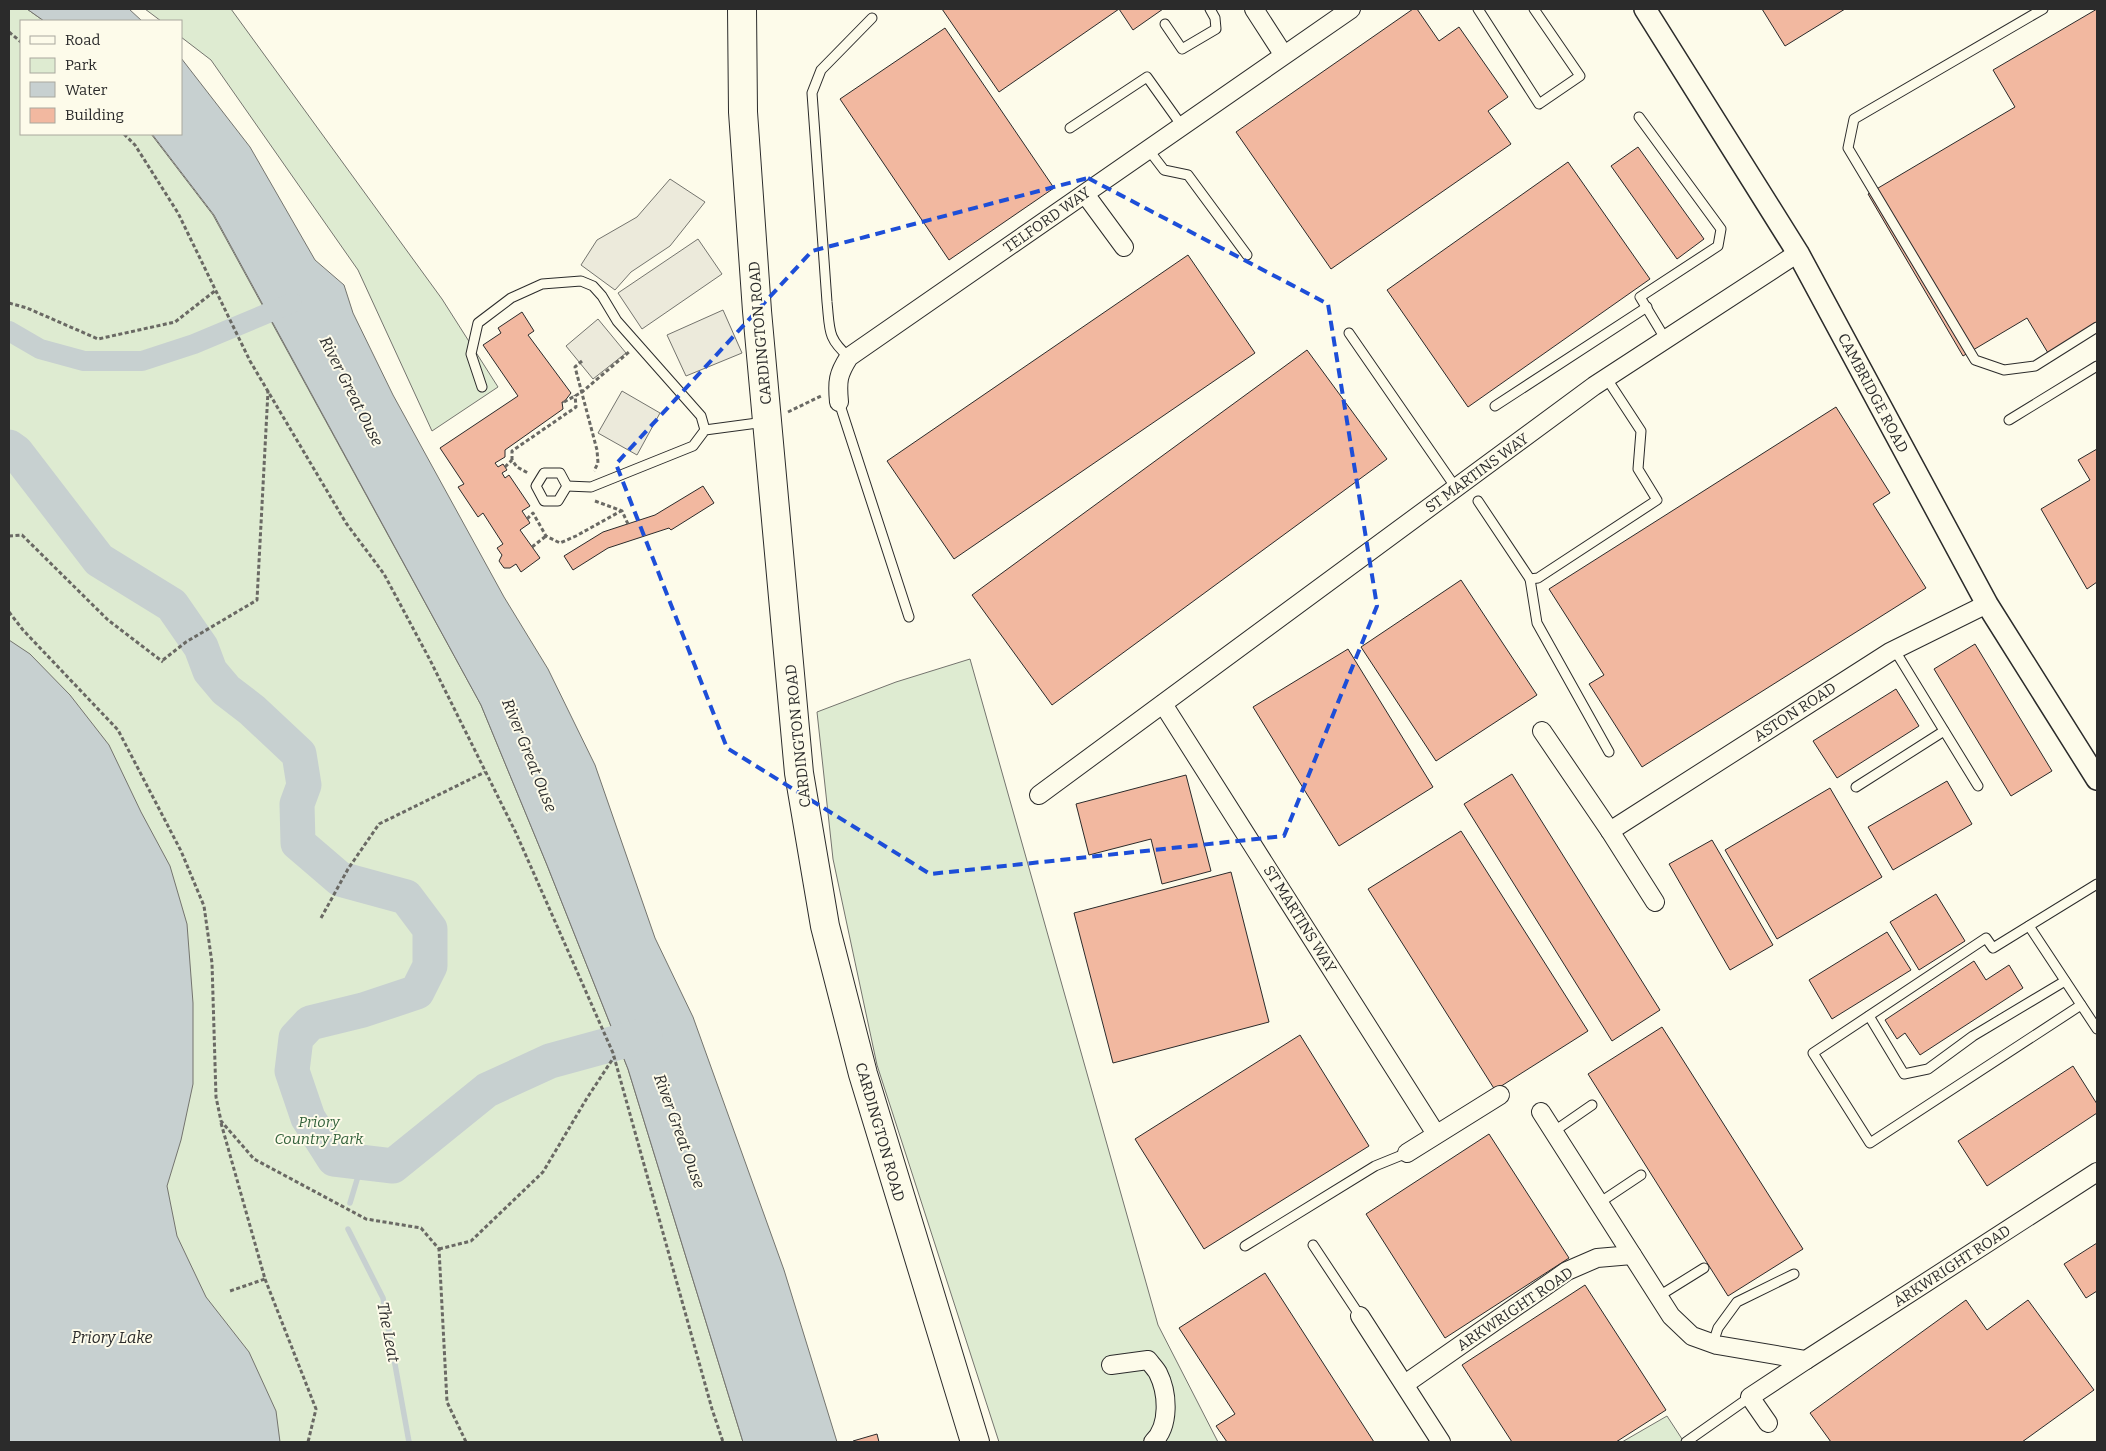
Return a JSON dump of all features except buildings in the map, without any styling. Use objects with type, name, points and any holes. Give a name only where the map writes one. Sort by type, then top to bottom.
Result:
[{"type":"main road","name":"CARDINGTON ROAD","points":[[742,9],[743,112],[767,422],[799,773],[826,926],[863,1074],[975,1442]]},
{"type":"street","points":[[1254,9],[1284,54]]},
{"type":"street","name":"TELFORD WAY","points":[[839,395],[839,372],[849,357],[1351,9]]},
{"type":"street","name":"CAMBRIDGE ROAD","points":[[1645,9],[1798,253],[1987,604],[2097,779]]},
{"type":"street","points":[[1085,194],[1124,247]]},
{"type":"street","name":"ST MARTINS WAY","points":[[1039,795],[1606,379],[1798,253]]},
{"type":"street","name":"ASTON ROAD","points":[[1610,831],[1894,649],[1987,604]]},
{"type":"street","name":"ST MARTINS WAY","points":[[1163,704],[1436,1134]]},
{"type":"street","points":[[1542,731],[1610,831],[1655,902]]},
{"type":"street","points":[[1408,1153],[1500,1095]]},
{"type":"street","points":[[1541,1112],[1671,1316],[1692,1336],[1713,1343],[1806,1360]]},
{"type":"street","name":"ARKWRIGHT ROAD","points":[[1750,1397],[2097,1172]]},
{"type":"street","name":"ARKWRIGHT ROAD","points":[[1405,1384],[1567,1271],[1597,1258],[1632,1255]]},
{"type":"street","points":[[1360,1316],[1441,1442]]},
{"type":"street","points":[[1111,1365],[1148,1360],[1158,1373],[1165,1397],[1165,1421],[1153,1442]]},
{"type":"street","points":[[1750,1397],[1768,1423]]},
{"type":"lane","points":[[1165,24],[1182,49],[1216,29],[1215,18],[1210,9]]},
{"type":"lane","points":[[1478,9],[1540,104],[1580,76],[1534,9]]},
{"type":"lane","points":[[2043,9],[1854,119],[1848,148],[1975,360],[2004,370],[2035,366],[2097,327]]},
{"type":"lane","points":[[849,357],[836,346],[831,335],[812,93],[821,70],[872,18]]},
{"type":"lane","points":[[1070,128],[1147,77],[1182,126]]},
{"type":"lane","points":[[1638,117],[1721,229],[1718,246],[1640,297],[1666,340]]},
{"type":"lane","points":[[1148,149],[1164,170],[1188,175],[1247,255]]},
{"type":"lane","points":[[482,386],[471,354],[478,323],[511,298],[542,284],[581,282],[593,286],[602,296],[617,321],[701,416],[705,430]]},
{"type":"lane","points":[[1495,406],[1647,307]]},
{"type":"lane","points":[[1349,333],[1456,488]]},
{"type":"lane","points":[[2009,420],[2097,366]]},
{"type":"lane","points":[[1530,579],[1538,578],[1657,500],[1638,469],[1641,431],[1606,379]]},
{"type":"lane","points":[[839,395],[909,617]]},
{"type":"lane","points":[[567,486],[591,487],[693,446],[705,430],[767,422]]},
{"type":"lane","points":[[544,473],[560,473],[567,486],[558,501],[544,501],[536,486],[544,473]]},
{"type":"lane","points":[[1478,501],[1530,579],[1537,623],[1609,752]]},
{"type":"lane","points":[[1894,649],[1978,786]]},
{"type":"lane","points":[[1856,787],[1944,730]]},
{"type":"lane","points":[[2081,1005],[1870,1143],[1813,1053],[1986,938],[1993,948],[2097,884]]},
{"type":"lane","points":[[2029,926],[2097,1029]]},
{"type":"lane","points":[[1869,1016],[1904,1074],[1928,1069],[1973,1036],[2065,981]]},
{"type":"lane","points":[[1553,1132],[1592,1105]]},
{"type":"lane","points":[[1245,1246],[1376,1166],[1408,1153]]},
{"type":"lane","points":[[1598,1203],[1641,1175]]},
{"type":"lane","points":[[1313,1246],[1360,1316]]},
{"type":"lane","points":[[1659,1296],[1704,1268]]},
{"type":"lane","points":[[1713,1343],[1718,1328],[1737,1302],[1794,1274]]},
{"type":"lane","points":[[1686,1442],[1750,1397]]},
{"type":"path","points":[[9,32],[20,41]]},
{"type":"path","points":[[125,135],[134,145],[178,213],[250,361],[346,523],[384,574],[430,660],[516,833],[606,1033],[723,1442]]},
{"type":"path","points":[[9,303],[27,308],[98,339],[175,322],[216,290]]},
{"type":"path","points":[[564,402],[582,392],[638,344]]},
{"type":"path","points":[[582,361],[575,367],[597,450],[598,463],[592,475],[582,480],[579,488],[583,496],[622,511],[628,524]]},
{"type":"path","points":[[9,536],[22,535],[108,620],[163,661],[186,642],[257,600],[268,390]]},
{"type":"path","points":[[540,479],[517,467],[512,460],[512,451],[576,407],[575,395]]},
{"type":"path","points":[[767,422],[839,395]]},
{"type":"path","points":[[506,467],[512,460]]},
{"type":"path","points":[[527,518],[533,513],[546,536],[560,543],[622,511]]},
{"type":"path","points":[[532,547],[546,536]]},
{"type":"path","points":[[9,612],[22,630],[118,730],[185,860],[204,906],[212,963],[216,1097],[220,1121],[265,1279],[316,1409],[308,1442]]},
{"type":"path","points":[[321,918],[348,870],[379,824],[485,772]]},
{"type":"path","points":[[439,1248],[471,1241],[544,1172],[613,1055]]},
{"type":"path","points":[[220,1121],[254,1159],[366,1219],[421,1228],[439,1248],[447,1402],[466,1442]]},
{"type":"path","points":[[230,1291],[265,1279]]},
{"type":"highlighted area","points":[[1088,178],[1328,304],[1377,606],[1284,836],[930,874],[727,748],[616,464],[812,251]]},
{"type":"green space","name":"Priory Country Park","points":[[9,9],[27,9],[43,20],[20,20],[20,135],[152,135],[213,215],[481,705],[628,1069],[743,1442],[9,1442]]},
{"type":"green space","points":[[145,9],[231,9],[442,299],[498,387],[432,431],[358,270],[211,60],[182,38],[182,20],[160,20]]},
{"type":"green space","points":[[970,659],[1158,1325],[1218,1442],[999,1442],[877,1065],[833,859],[817,712],[896,682]]},
{"type":"green space","points":[[1667,1416],[1684,1442],[1622,1442]]},
{"type":"shaded area","points":[[670,179],[705,202],[670,246],[631,272],[615,290],[581,265],[597,240],[637,217]]},
{"type":"shaded area","points":[[698,239],[722,274],[642,329],[618,293]]},
{"type":"shaded area","points":[[723,310],[742,353],[686,376],[667,335]]},
{"type":"shaded area","points":[[598,319],[626,353],[593,379],[566,346]]},
{"type":"shaded area","points":[[622,391],[660,413],[637,455],[598,433]]},
{"type":"water","points":[[27,9],[129,9],[141,20],[43,20]]},
{"type":"water","name":"River Great Ouse","points":[[182,59],[250,147],[315,260],[344,285],[353,313],[393,395],[504,597],[548,669],[595,765],[655,938],[693,1017],[784,1270],[837,1442],[743,1442],[628,1069],[481,705],[214,215],[153,135],[182,135]]},
{"type":"water","name":"Priory Lake","points":[[9,640],[30,654],[70,695],[109,745],[141,812],[170,866],[187,924],[193,1003],[193,1084],[181,1140],[167,1186],[177,1236],[206,1297],[249,1352],[276,1411],[280,1442],[9,1442]]},
{"type":"waterway","points":[[9,331],[40,349],[84,361],[142,361],[194,344],[292,303]]},
{"type":"waterway","points":[[9,447],[16,452],[99,560],[172,605],[201,647],[210,671],[226,690],[252,710],[299,754],[304,785],[297,804],[298,843],[340,879],[406,897],[430,929],[430,966],[417,992],[363,1010],[310,1023],[296,1038],[292,1071],[308,1118],[334,1159],[393,1166],[487,1090],[550,1061],[645,1035]]},
{"type":"waterway","points":[[350,1203],[362,1163]]},
{"type":"waterway","name":"The Leat","points":[[348,1229],[383,1298],[409,1442]]}]
